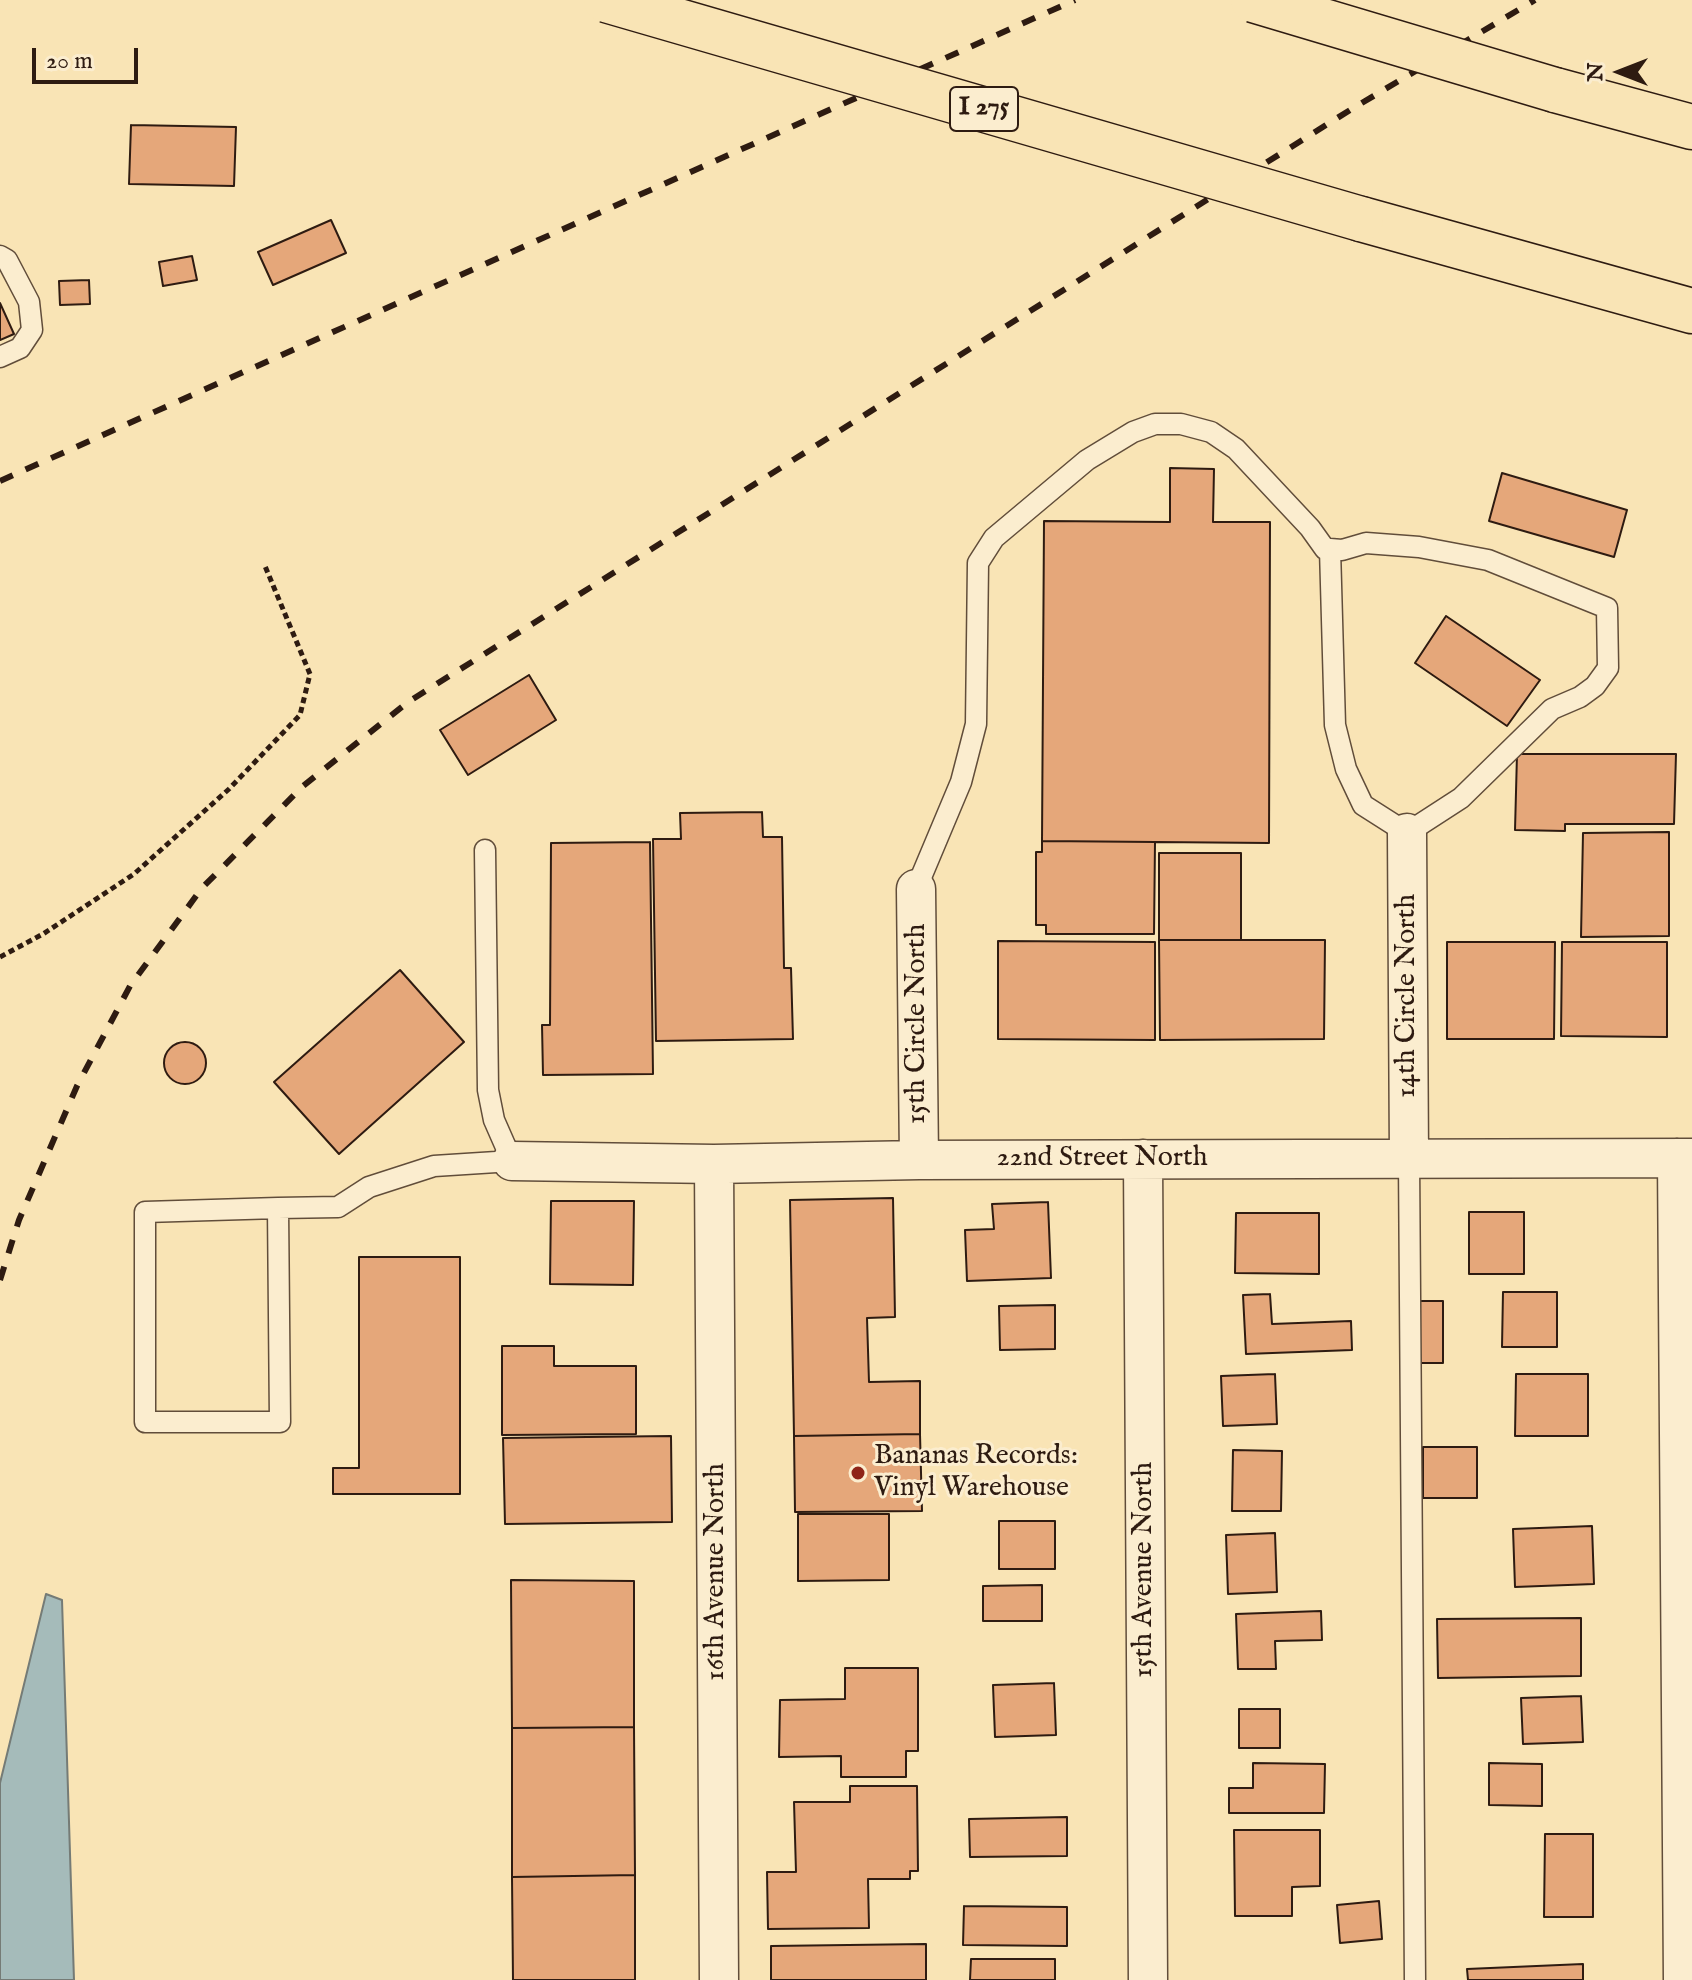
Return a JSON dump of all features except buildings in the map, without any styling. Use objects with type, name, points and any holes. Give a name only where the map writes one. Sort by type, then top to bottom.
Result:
[{"type":"highway","name":"I 275","points":[[606,0],[1361,219],[1692,311]]},
{"type":"highway","points":[[1253,0],[1555,90],[1692,127]]},
{"type":"street","name":"14th Circle North","points":[[1407,833],[1409,1159]]},
{"type":"street","name":"15th Circle North","points":[[916,889],[919,1160]]},
{"type":"street","name":"22nd Street North","points":[[512,1161],[714,1164],[919,1160],[1684,1158]]},
{"type":"street","points":[[1683,1980],[1684,1158]]},
{"type":"street","name":"15th Avenue North","points":[[1143,1159],[1148,1980]]},
{"type":"street","name":"16th Avenue North","points":[[714,1164],[719,1980]]},
{"type":"lane","points":[[0,256],[7,260],[29,302],[32,330],[20,348],[0,357]]},
{"type":"lane","points":[[916,889],[961,782],[976,724],[978,563],[994,538],[1076,469],[1133,432],[1155,424],[1181,424],[1211,432],[1236,449],[1310,528],[1325,549],[1330,549],[1342,550],[1366,543],[1419,547],[1488,560],[1607,608],[1608,668],[1595,686],[1580,697],[1552,709],[1461,798],[1407,833],[1363,805],[1346,769],[1335,725],[1330,549]]},
{"type":"lane","points":[[278,1208],[280,1422],[145,1422],[145,1212],[278,1208],[338,1207],[369,1187],[434,1166],[512,1161],[494,1120],[488,1090],[485,850]]},
{"type":"lane","points":[[1409,1159],[1415,1980]]},
{"type":"path","points":[[0,957],[43,934],[134,874],[229,789],[300,715],[310,674],[265,566]]},
{"type":"shaded area","points":[[46,1594],[62,1600],[74,1980],[0,1980],[0,1783]]},
{"type":"railway","points":[[0,481],[1075,0]]},
{"type":"railway","points":[[0,1280],[19,1220],[77,1086],[130,986],[202,888],[303,786],[408,702],[1350,110],[1535,0]]},
{"type":"place","name":"Bananas Records: Vinyl Warehouse","points":[[858,1473]]}]
